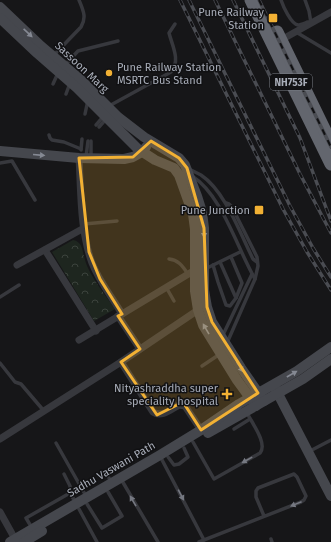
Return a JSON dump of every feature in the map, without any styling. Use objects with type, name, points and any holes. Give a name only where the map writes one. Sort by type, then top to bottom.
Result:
[{"type":"highway","name":"NH753F","points":[[251,0],[331,164]]},
{"type":"highway","name":"NH753F","points":[[261,0],[329,137]]},
{"type":"main road","name":"Sassoon Marg","points":[[0,7],[54,56],[61,69],[71,82],[88,99],[116,121],[179,158],[188,171]]},
{"type":"main road","name":"Sassoon Marg","points":[[0,18],[61,69],[106,113]]},
{"type":"main road","name":"Sassoon Marg","points":[[116,121],[142,152],[155,160],[174,168],[179,175],[193,214],[200,270]]},
{"type":"main road","points":[[0,151],[124,159],[133,157],[142,152],[151,141]]},
{"type":"main road","points":[[188,171],[202,212],[204,228],[200,270],[195,291],[198,310],[204,325],[223,346]]},
{"type":"main road","points":[[200,270],[207,307],[212,322],[223,346],[257,399]]},
{"type":"main road","points":[[275,389],[297,371],[331,348]]},
{"type":"main road","points":[[232,422],[257,399],[275,389],[303,379],[331,359]]},
{"type":"main road","points":[[275,389],[309,451],[331,496]]},
{"type":"main road","points":[[163,458],[248,415],[257,399]]},
{"type":"main road","name":"Sadhu Vaswani Path","points":[[16,541],[32,529],[82,504],[163,458],[201,430],[232,422]]},
{"type":"main road","points":[[16,541],[82,504]]},
{"type":"street","points":[[281,40],[331,12]]},
{"type":"street","points":[[84,156],[84,226],[88,252],[100,279],[140,349]]},
{"type":"street","points":[[17,265],[84,226]]},
{"type":"street","points":[[44,250],[96,331]]},
{"type":"street","points":[[79,340],[166,287],[200,270]]},
{"type":"street","points":[[0,439],[121,362],[198,310]]},
{"type":"street","points":[[121,362],[153,412],[157,415],[161,414],[179,404],[183,404],[201,430]]},
{"type":"street","points":[[0,512],[16,541]]},
{"type":"lane","points":[[54,56],[84,22],[84,11],[79,0]]},
{"type":"lane","points":[[280,0],[287,14],[295,24],[298,25],[311,23],[305,0]]},
{"type":"lane","points":[[97,126],[106,113],[171,72],[176,64],[169,33],[175,24]]},
{"type":"lane","points":[[296,32],[331,53]]},
{"type":"lane","points":[[53,84],[61,69],[78,51],[118,41]]},
{"type":"lane","points":[[66,94],[71,82]]},
{"type":"lane","points":[[84,114],[88,99]]},
{"type":"lane","points":[[49,135],[52,140],[64,140],[84,156]]},
{"type":"lane","points":[[82,139],[84,156]]},
{"type":"lane","points":[[84,156],[89,141]]},
{"type":"lane","points":[[0,163],[12,161],[35,200]]},
{"type":"lane","points":[[188,171],[201,175],[226,202],[253,259],[257,262],[258,266],[255,279],[223,346],[202,366]]},
{"type":"lane","points":[[188,171],[204,186],[218,204],[240,252],[255,279]]},
{"type":"lane","points":[[84,226],[117,221]]},
{"type":"lane","points":[[200,270],[240,252]]},
{"type":"lane","points":[[169,259],[200,270],[218,282],[226,305],[230,306],[236,298],[242,283],[231,257]]},
{"type":"lane","points":[[220,262],[236,298]]},
{"type":"lane","points":[[223,346],[252,274]]},
{"type":"lane","points":[[0,297],[19,285]]},
{"type":"lane","points":[[166,287],[174,301]]},
{"type":"lane","points":[[0,363],[15,382],[21,384],[44,411]]},
{"type":"lane","points":[[193,442],[214,479],[262,451],[263,443],[248,415]]},
{"type":"lane","points":[[309,451],[331,440]]},
{"type":"lane","points":[[56,443],[82,504],[96,542]]},
{"type":"lane","points":[[163,458],[204,540]]},
{"type":"lane","points":[[106,472],[158,542]]},
{"type":"lane","points":[[64,474],[70,486],[70,493],[82,504],[102,528],[122,516],[116,484]]},
{"type":"lane","points":[[199,542],[264,516],[304,500],[306,496],[298,477],[294,474],[258,488],[256,491],[256,497],[264,516]]},
{"type":"lane","points":[[32,529],[26,518],[70,493]]},
{"type":"highlighted area","points":[[151,141],[179,158],[187,168],[204,228],[207,307],[212,322],[258,393],[201,430],[183,402],[157,415],[121,362],[140,349],[118,316],[122,314],[100,279],[89,252],[79,158],[133,157]]},
{"type":"green space","points":[[73,240],[79,243],[82,247],[90,272],[115,309],[94,321],[52,252]]},
{"type":"railway","points":[[180,0],[283,209],[307,252],[331,290]]},
{"type":"railway","points":[[189,0],[290,206],[331,277]]},
{"type":"railway","points":[[215,0],[300,174],[331,233]]},
{"type":"railway","points":[[233,0],[300,138],[331,221]]},
{"type":"railway","points":[[259,0],[331,147]]},
{"type":"place","name":"Pune Railway Station","points":[[273,18]]},
{"type":"place","name":"Pune Railway Station MSRTC Bus Stand","points":[[109,73]]},
{"type":"place","name":"Pune Junction","points":[[259,210]]},
{"type":"place","name":"Nityashraddha super speciality hospital","points":[[227,394]]}]
